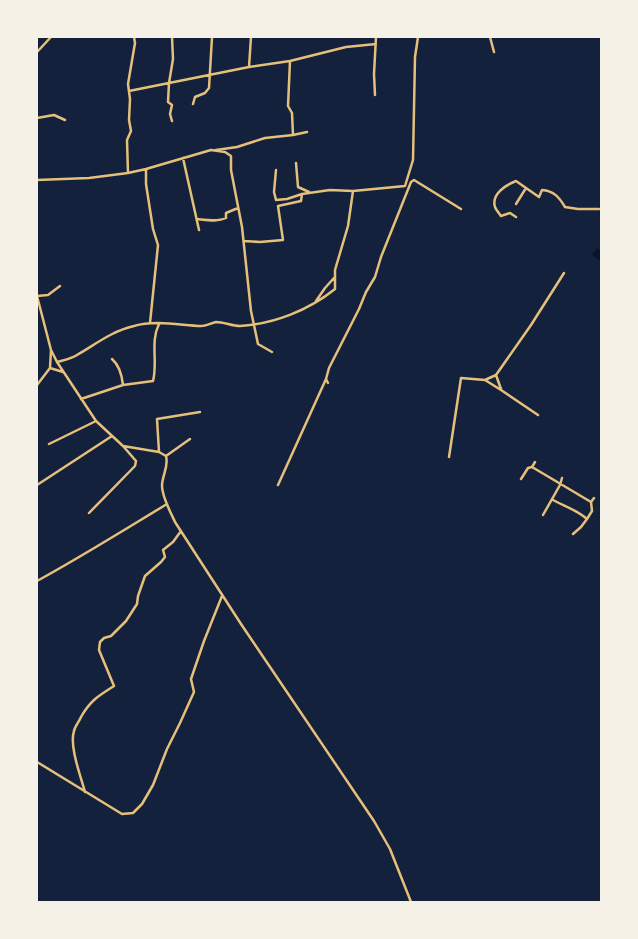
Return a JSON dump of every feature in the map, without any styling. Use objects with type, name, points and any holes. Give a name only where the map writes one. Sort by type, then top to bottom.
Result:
[{"type":"street","points":[[37,52],[51,37]]},
{"type":"street","points":[[128,173],[127,140],[131,131],[129,120],[130,99],[128,84],[134,37]]},
{"type":"street","points":[[172,37],[173,59],[169,83],[168,102],[172,105],[170,114],[172,121]]},
{"type":"street","points":[[193,104],[195,97],[205,92],[209,88],[209,79],[211,75],[212,37]]},
{"type":"street","points":[[249,67],[251,37]]},
{"type":"street","points":[[376,37],[374,74],[376,95]]},
{"type":"street","points":[[276,170],[274,192],[276,200],[287,199],[310,192],[405,186],[413,160],[415,57],[418,37]]},
{"type":"street","points":[[490,37],[494,52]]},
{"type":"street","points":[[129,91],[249,67],[290,61],[346,46],[376,44]]},
{"type":"street","points":[[290,61],[288,106],[292,113],[293,135]]},
{"type":"street","points":[[37,118],[54,115],[65,120]]},
{"type":"street","points":[[37,180],[89,178],[128,173],[211,150],[236,147],[265,138],[307,132]]},
{"type":"street","points":[[211,150],[225,152],[231,156],[231,170],[244,241],[251,311],[258,344],[272,352]]},
{"type":"street","points":[[183,158],[199,230]]},
{"type":"street","points":[[296,163],[298,187],[310,192]]},
{"type":"street","points":[[146,169],[146,184],[153,229],[158,245],[150,323]]},
{"type":"street","points":[[278,485],[326,379],[329,368],[366,292],[375,277],[381,256],[411,182],[414,180],[461,209]]},
{"type":"street","points":[[516,217],[510,213],[501,216],[495,207],[496,197],[499,192],[504,187],[516,182],[539,197],[542,190],[551,191],[560,198],[565,207],[578,209],[599,209]]},
{"type":"street","points":[[516,204],[526,188]]},
{"type":"street","points":[[57,362],[76,356],[100,340],[119,331],[135,326],[150,323],[204,326],[216,322],[237,326],[254,325],[304,310],[334,288],[335,270],[348,226],[353,190]]},
{"type":"street","points":[[244,241],[260,242],[283,240],[278,206],[301,201],[302,194]]},
{"type":"street","points":[[197,219],[217,221],[225,220],[226,213],[238,208]]},
{"type":"street","points":[[485,380],[496,375],[531,325],[564,272]]},
{"type":"street","points":[[315,301],[334,278]]},
{"type":"street","points":[[60,286],[48,295],[37,296],[51,350],[57,362],[96,421],[123,446],[136,461],[135,466],[89,513]]},
{"type":"street","points":[[81,399],[123,385],[153,381],[156,370],[154,348],[158,324]]},
{"type":"street","points":[[37,385],[50,368],[51,350]]},
{"type":"street","points":[[112,359],[122,376],[123,385]]},
{"type":"street","points":[[50,368],[64,372]]},
{"type":"street","points":[[496,375],[501,390]]},
{"type":"street","points":[[449,457],[460,378],[485,380],[538,415]]},
{"type":"street","points":[[326,379],[328,383]]},
{"type":"street","points":[[159,452],[157,419],[200,412]]},
{"type":"street","points":[[49,444],[96,421]]},
{"type":"street","points":[[37,485],[112,436]]},
{"type":"street","points":[[166,456],[190,439]]},
{"type":"street","points":[[123,446],[159,452],[166,456],[168,463],[165,470],[162,487],[167,504],[175,522],[222,596],[374,821],[393,855],[411,902]]},
{"type":"street","points":[[521,479],[528,468],[532,467],[535,462]]},
{"type":"street","points":[[532,467],[591,502]]},
{"type":"street","points":[[543,515],[560,485],[562,478]]},
{"type":"street","points":[[573,534],[581,527],[592,511],[591,502],[594,498]]},
{"type":"street","points":[[552,500],[578,512],[587,519]]},
{"type":"street","points":[[37,581],[74,561],[114,535],[167,504]]},
{"type":"street","points":[[85,792],[74,754],[74,732],[88,705],[114,686],[99,650],[100,642],[104,638],[111,636],[126,621],[137,604],[138,596],[145,576],[165,558],[164,550],[174,542],[181,531]]},
{"type":"street","points":[[37,762],[122,814],[134,813],[142,804],[153,786],[167,749],[194,692],[191,679],[222,596]]},
{"type":"water","points":[[597,248],[601,251],[601,261],[592,255]]}]
